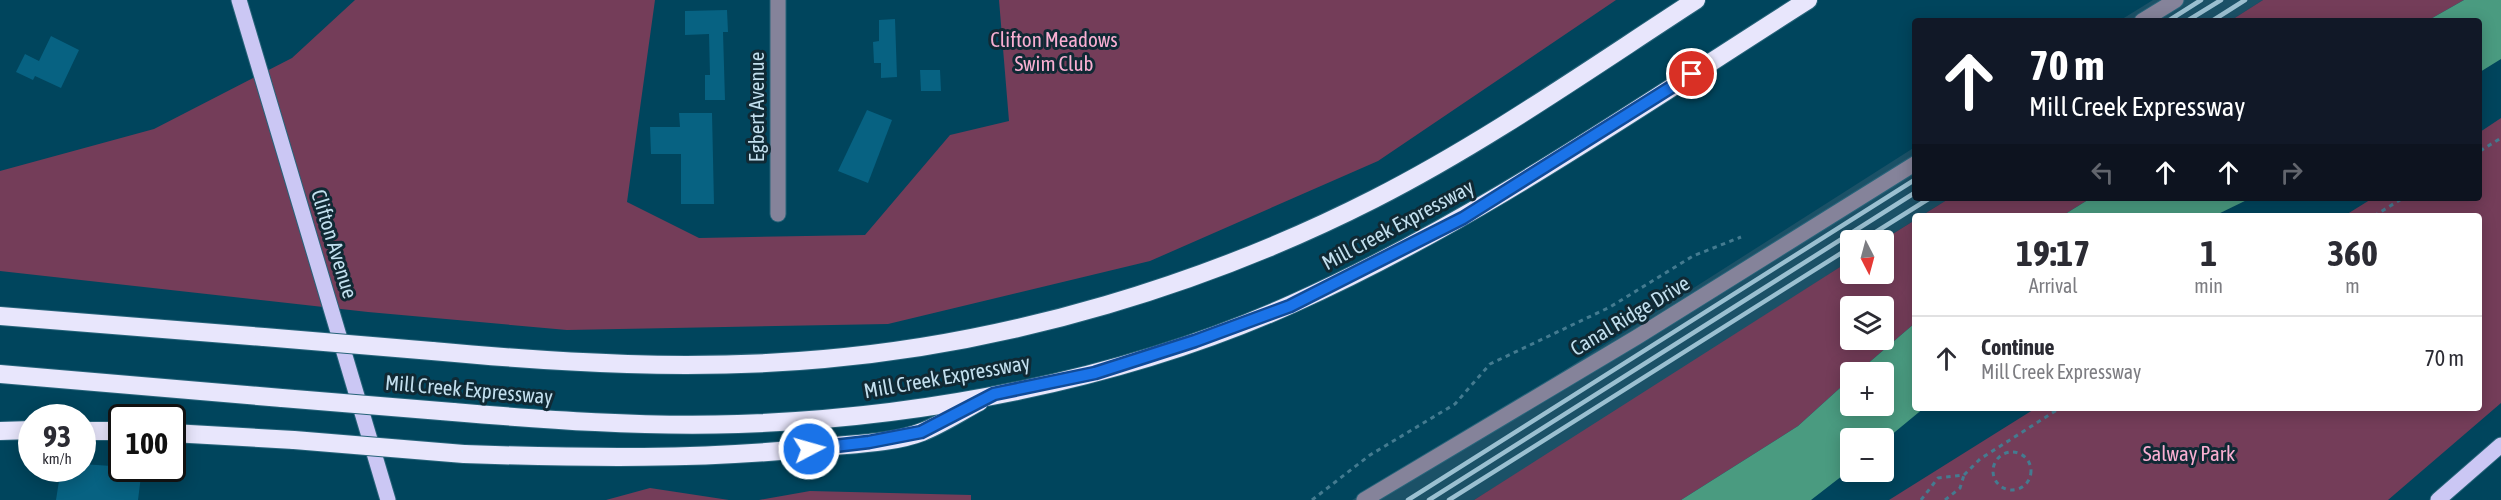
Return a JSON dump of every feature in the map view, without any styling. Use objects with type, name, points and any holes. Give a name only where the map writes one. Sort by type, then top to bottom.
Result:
[{"type":"highway","name":"Mill Creek Expressway","points":[[0,316],[607,364],[678,366],[825,359],[967,338],[1084,311],[1137,295],[1264,248],[1377,197],[1501,126],[1696,0]]},
{"type":"highway","name":"Mill Creek Expressway","points":[[0,374],[615,424],[737,424],[893,412],[994,394],[1095,373],[1195,341],[1290,306],[1381,262],[1499,197],[1808,0]]},
{"type":"highway","points":[[186,434],[464,454],[619,459],[742,455],[869,442],[921,432],[994,394]]},
{"type":"highway","points":[[0,431],[18,430]]},
{"type":"main road","name":"Clifton Avenue","points":[[239,0],[388,500]]},
{"type":"main road","points":[[2438,500],[2501,445]]},
{"type":"street","name":"Egbert Avenue","points":[[778,0],[778,214]]},
{"type":"street","points":[[2147,18],[2176,0]]},
{"type":"street","name":"Canal Ridge Drive","points":[[1364,500],[1637,338],[1912,166]]},
{"type":"path","points":[[2482,150],[2501,138]]},
{"type":"path","points":[[2379,213],[2398,201]]},
{"type":"path","points":[[1312,500],[1370,455],[1455,404],[1490,364],[1610,307],[1693,256],[1741,237]]},
{"type":"path","points":[[1945,500],[1960,488],[1964,475],[1997,447],[2055,411]]},
{"type":"path","points":[[1997,447],[2002,455]]},
{"type":"path","points":[[2014,452],[2029,462],[2030,480],[2021,489],[2008,490],[1997,483],[1993,471],[1997,459],[2002,455],[2014,452]]},
{"type":"path","points":[[1921,500],[1938,478],[1964,475]]},
{"type":"shaded area","points":[[2153,0],[2263,0],[2235,18],[2124,18]]},
{"type":"shaded area","points":[[2464,0],[2501,0],[2501,59],[2482,71],[2482,18],[2432,18]]},
{"type":"shaded area","points":[[1912,149],[1912,201],[1945,201],[1926,213],[1912,213],[1912,222],[1894,233],[1894,230],[1840,230],[1840,267],[1608,417],[1474,500],[1352,500],[1494,415]]},
{"type":"shaded area","points":[[2086,201],[2245,201],[2220,213],[2067,213]]},
{"type":"shaded area","points":[[1912,326],[1912,411],[1920,411],[1894,433],[1894,428],[1840,428],[1840,478],[1811,500],[1681,500],[1798,426],[1840,388],[1840,416],[1894,416],[1894,362],[1870,362],[1884,350],[1894,350],[1894,341]]},
{"type":"green space","name":"Clifton Meadows Swim Club","points":[[355,0],[655,0],[627,202],[699,238],[865,235],[950,135],[1009,121],[999,0],[1616,0],[1378,161],[1150,261],[888,324],[567,330],[368,312],[0,271],[0,171],[154,129],[292,58]]},
{"type":"green space","points":[[2263,0],[2464,0],[2432,18],[2235,18]]},
{"type":"green space","name":"Salway Park","points":[[2501,118],[2501,403],[2388,500],[1889,500],[2031,411],[2482,411],[2482,213],[2349,213],[2368,201],[2482,201],[2482,131]]},
{"type":"green space","points":[[1945,201],[2086,201],[2067,213],[1926,213]]},
{"type":"green space","points":[[1912,222],[1912,326],[1894,341],[1894,296],[1840,296],[1840,350],[1884,350],[1870,362],[1840,362],[1840,388],[1798,426],[1681,500],[1474,500],[1840,267],[1840,284],[1894,284],[1894,233]]},
{"type":"green space","points":[[650,488],[729,500],[606,500]]},
{"type":"green space","points":[[810,491],[971,495],[971,500],[759,500]]},
{"type":"building","points":[[727,10],[728,32],[723,32],[725,100],[705,100],[705,75],[710,75],[709,34],[685,35],[685,11]]},
{"type":"building","points":[[895,19],[897,77],[881,78],[881,63],[874,63],[873,42],[879,41],[879,20]]},
{"type":"building","points":[[51,36],[79,50],[61,88],[35,76],[33,80],[16,72],[25,54],[39,61]]},
{"type":"building","points":[[920,70],[940,70],[941,91],[921,91]]},
{"type":"building","points":[[867,110],[892,120],[868,183],[838,171]]},
{"type":"building","points":[[679,113],[712,113],[714,204],[681,204],[681,154],[651,154],[650,127],[680,127]]},
{"type":"building","points":[[96,465],[108,466],[108,482],[140,482],[138,500],[56,500],[59,482],[96,482]]},
{"type":"railway","points":[[2173,18],[2201,0]]},
{"type":"railway","points":[[2192,18],[2221,0]]},
{"type":"railway","points":[[2217,18],[2245,0]]},
{"type":"railway","points":[[1408,500],[1912,182]]},
{"type":"railway","points":[[1429,500],[1912,195]]},
{"type":"railway","points":[[1879,230],[1925,201]]},
{"type":"railway","points":[[1449,500],[1840,254]]},
{"type":"route","points":[[809,449],[869,442],[921,432],[994,394],[1095,373],[1195,341],[1290,306],[1381,262],[1463,218],[1692,74]]}]
